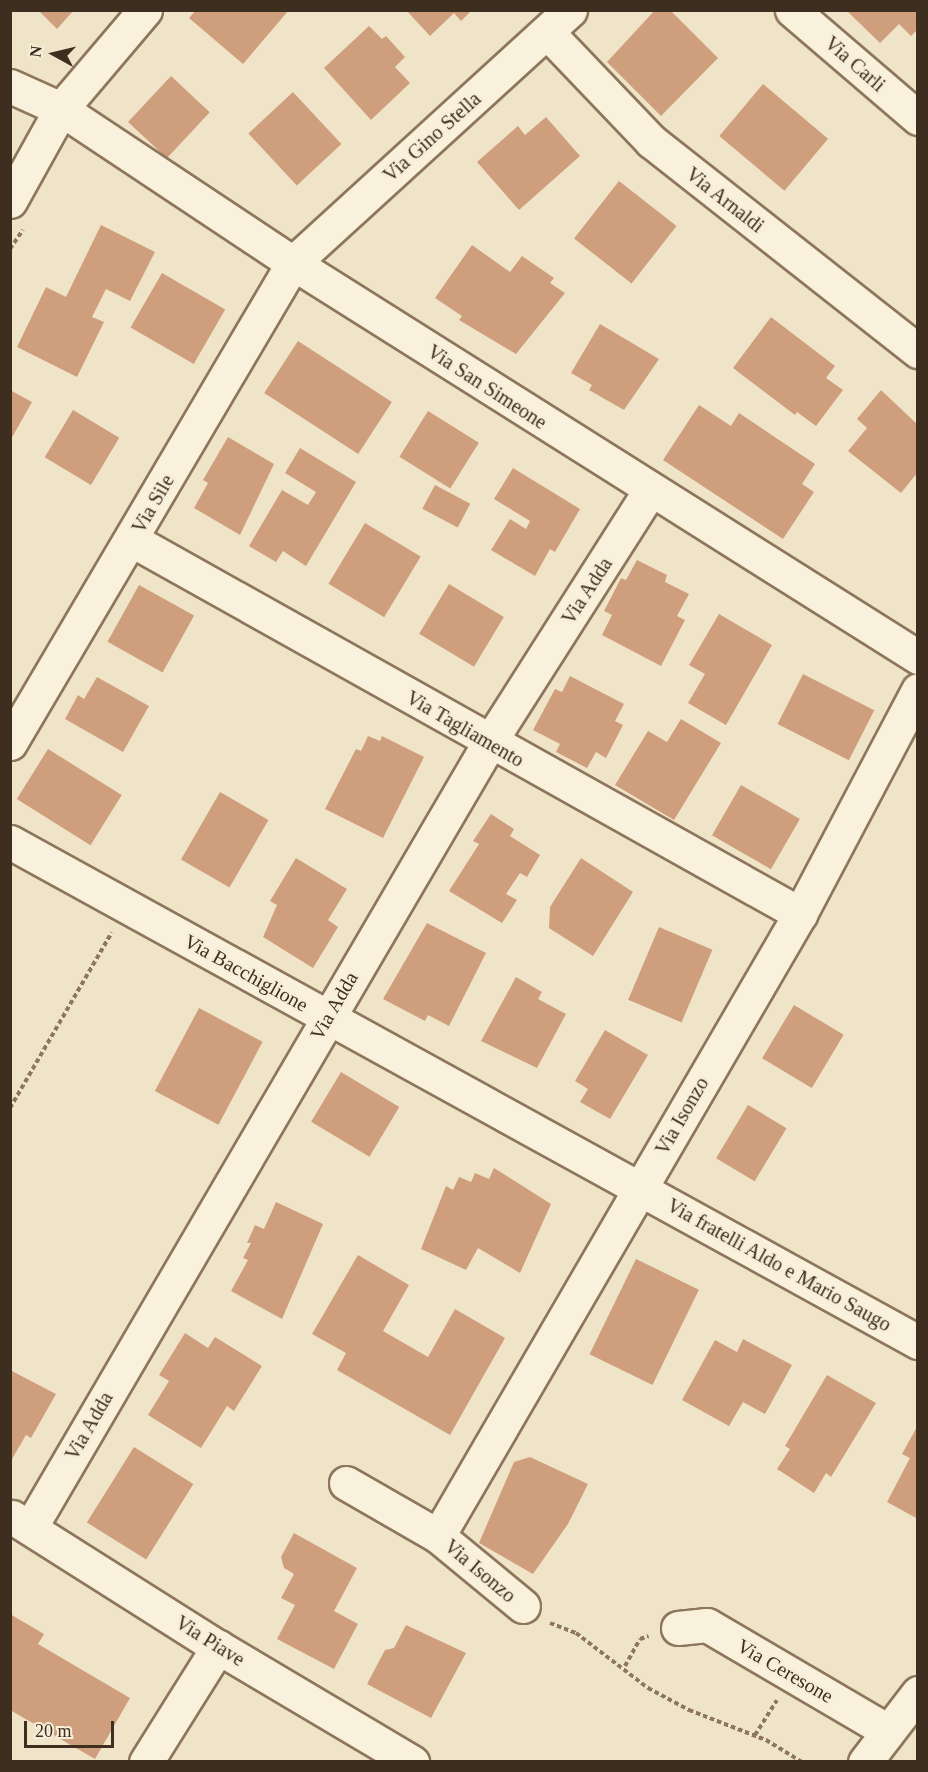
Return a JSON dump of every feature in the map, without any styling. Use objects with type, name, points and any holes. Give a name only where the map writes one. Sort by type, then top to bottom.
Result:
[{"type":"street","points":[[10,201],[62,109],[146,10]]},
{"type":"street","name":"Via Carli","points":[[792,10],[918,118]]},
{"type":"street","name":"Via Gino Stella","points":[[293,263],[559,21]]},
{"type":"street","name":"Via Arnaldi","points":[[559,21],[651,141],[918,351]]},
{"type":"street","name":"Via San Simeone","points":[[10,86],[62,109],[293,263],[918,657]]},
{"type":"street","name":"Via Sile","points":[[10,743],[132,540],[293,263]]},
{"type":"street","name":"Via Adda","points":[[20,1522],[327,1017],[489,743],[650,490]]},
{"type":"street","name":"Via Tagliamento","points":[[132,540],[489,743],[800,914]]},
{"type":"street","name":"Via Isonzo","points":[[438,1536],[800,914],[918,690]]},
{"type":"street","name":"Via Bacchiglione","points":[[10,842],[640,1188]]},
{"type":"street","name":"Via fratelli Aldo e Mario Saugo","points":[[640,1188],[918,1342]]},
{"type":"street","name":"Via Isonzo","points":[[346,1483],[438,1536],[523,1606]]},
{"type":"street","name":"Via Piave","points":[[20,1522],[218,1647],[412,1761]]},
{"type":"street","name":"Via Ceresone","points":[[678,1628],[707,1625],[888,1731]]},
{"type":"street","points":[[146,1761],[218,1647]]},
{"type":"street","points":[[865,1761],[918,1693]]},
{"type":"path","points":[[10,1108],[115,926]]},
{"type":"path","points":[[523,1606],[532,1616],[576,1634],[648,1688],[679,1705],[755,1735],[802,1761]]},
{"type":"path","points":[[755,1735],[793,1675]]},
{"type":"building","points":[[38,10],[74,10],[57,29]]},
{"type":"building","points":[[196,10],[289,10],[243,64],[189,18]]},
{"type":"building","points":[[406,10],[472,10],[461,21],[454,13],[430,36]]},
{"type":"building","points":[[655,10],[670,10],[718,58],[661,116],[607,62]]},
{"type":"building","points":[[846,10],[918,10],[918,29],[911,36],[899,24],[880,43]]},
{"type":"building","points":[[369,26],[382,39],[386,36],[405,57],[395,67],[410,83],[371,120],[324,68]]},
{"type":"building","points":[[171,76],[210,112],[167,158],[128,122]]},
{"type":"building","points":[[763,84],[828,139],[784,191],[719,136]]},
{"type":"building","points":[[293,92],[341,144],[297,186],[248,134]]},
{"type":"building","points":[[546,117],[580,156],[519,210],[477,162],[518,126],[525,135]]},
{"type":"building","points":[[619,181],[677,226],[632,283],[574,239]]},
{"type":"building","points":[[101,225],[155,252],[130,301],[106,289],[92,317],[104,322],[77,377],[17,347],[46,287],[66,297]]},
{"type":"building","points":[[472,245],[510,272],[522,256],[554,278],[550,283],[565,293],[516,354],[459,320],[462,316],[435,298]]},
{"type":"building","points":[[162,273],[225,310],[194,364],[130,328]]},
{"type":"building","points":[[771,317],[835,366],[826,378],[843,390],[816,426],[797,412],[795,415],[733,368]]},
{"type":"building","points":[[600,324],[659,359],[624,410],[589,390],[592,385],[571,373]]},
{"type":"building","points":[[298,341],[392,402],[358,454],[264,393]]},
{"type":"building","points":[[10,390],[32,402],[10,441]]},
{"type":"building","points":[[881,390],[918,425],[918,472],[901,493],[848,451],[867,428],[857,419]]},
{"type":"building","points":[[699,405],[731,426],[739,413],[815,464],[802,484],[814,492],[783,539],[663,460]]},
{"type":"building","points":[[73,410],[119,438],[91,485],[45,457]]},
{"type":"building","points":[[428,411],[479,443],[450,489],[399,457]]},
{"type":"building","points":[[228,437],[274,464],[240,535],[194,508],[208,483],[203,480]]},
{"type":"building","points":[[300,448],[356,482],[306,566],[283,551],[276,562],[249,546],[282,490],[308,505],[316,492],[285,473]]},
{"type":"building","points":[[513,468],[580,509],[555,552],[550,549],[535,576],[491,550],[510,519],[526,529],[530,521],[494,499]]},
{"type":"building","points":[[435,485],[470,504],[458,528],[422,509]]},
{"type":"building","points":[[365,523],[421,556],[384,617],[328,584]]},
{"type":"building","points":[[637,560],[667,575],[665,582],[689,594],[677,616],[685,620],[661,666],[602,635],[612,615],[604,611],[621,578],[626,580]]},
{"type":"building","points":[[449,584],[504,617],[474,667],[419,634]]},
{"type":"building","points":[[139,585],[194,616],[163,672],[107,642]]},
{"type":"building","points":[[719,614],[772,645],[726,725],[688,703],[705,674],[689,665]]},
{"type":"building","points":[[803,674],[874,710],[849,760],[778,724]]},
{"type":"building","points":[[570,676],[624,704],[615,721],[623,725],[606,758],[596,752],[587,768],[556,752],[560,744],[533,730],[555,689],[562,692]]},
{"type":"building","points":[[97,677],[149,706],[123,752],[65,719],[78,695],[84,699]]},
{"type":"building","points":[[681,719],[721,743],[674,820],[615,785],[648,731],[667,742]]},
{"type":"building","points":[[368,736],[380,741],[382,736],[424,757],[383,838],[325,809],[356,749],[361,751]]},
{"type":"building","points":[[48,749],[122,795],[91,845],[17,799]]},
{"type":"building","points":[[741,785],[800,819],[771,869],[712,835]]},
{"type":"building","points":[[220,792],[268,820],[229,888],[181,860]]},
{"type":"building","points":[[491,814],[514,829],[510,836],[540,855],[527,877],[520,873],[506,894],[517,900],[502,923],[449,891],[479,844],[473,841]]},
{"type":"building","points":[[296,858],[347,889],[328,920],[338,927],[313,968],[263,937],[277,905],[270,901]]},
{"type":"building","points":[[581,858],[633,892],[593,956],[549,928],[550,907]]},
{"type":"building","points":[[427,923],[486,953],[449,1026],[428,1015],[425,1021],[383,999]]},
{"type":"building","points":[[659,927],[712,950],[682,1022],[628,1000]]},
{"type":"building","points":[[516,977],[542,992],[538,999],[566,1014],[537,1068],[481,1041]]},
{"type":"building","points":[[794,1005],[844,1035],[812,1088],[762,1058]]},
{"type":"building","points":[[199,1008],[263,1042],[218,1125],[155,1091]]},
{"type":"building","points":[[605,1030],[648,1055],[610,1119],[580,1102],[588,1089],[575,1081]]},
{"type":"building","points":[[341,1072],[399,1107],[369,1157],[311,1122]]},
{"type":"building","points":[[748,1105],[787,1128],[755,1181],[716,1158]]},
{"type":"building","points":[[494,1168],[551,1204],[520,1273],[478,1248],[466,1270],[421,1249],[446,1186],[453,1190],[459,1177],[471,1182],[475,1173],[489,1179]]},
{"type":"building","points":[[276,1202],[323,1224],[282,1319],[231,1291],[248,1260],[243,1258],[251,1243],[247,1243],[255,1225],[264,1229]]},
{"type":"building","points":[[358,1255],[409,1285],[383,1331],[428,1357],[455,1309],[505,1338],[450,1435],[337,1370],[346,1353],[312,1334]]},
{"type":"building","points":[[636,1259],[699,1290],[652,1385],[590,1354]]},
{"type":"building","points":[[185,1333],[208,1348],[215,1337],[262,1366],[234,1411],[227,1406],[201,1448],[148,1415],[169,1381],[159,1375]]},
{"type":"building","points":[[743,1339],[792,1365],[765,1414],[743,1402],[729,1426],[682,1400],[715,1340],[737,1352]]},
{"type":"building","points":[[10,1370],[56,1394],[31,1438],[26,1435],[12,1459]]},
{"type":"building","points":[[827,1375],[876,1403],[831,1477],[826,1473],[814,1493],[777,1469],[790,1449],[785,1446]]},
{"type":"building","points":[[918,1425],[918,1519],[887,1502],[910,1458],[902,1454]]},
{"type":"building","points":[[134,1447],[193,1484],[146,1560],[87,1522]]},
{"type":"building","points":[[530,1457],[588,1484],[568,1524],[533,1574],[479,1543],[514,1462]]},
{"type":"building","points":[[294,1533],[357,1568],[334,1611],[358,1624],[334,1669],[277,1639],[295,1605],[281,1598],[294,1574],[284,1568],[281,1557]]},
{"type":"building","points":[[10,1614],[44,1634],[38,1644],[130,1698],[95,1759],[10,1710]]},
{"type":"building","points":[[406,1625],[466,1653],[431,1718],[367,1684],[385,1650],[394,1648]]}]
